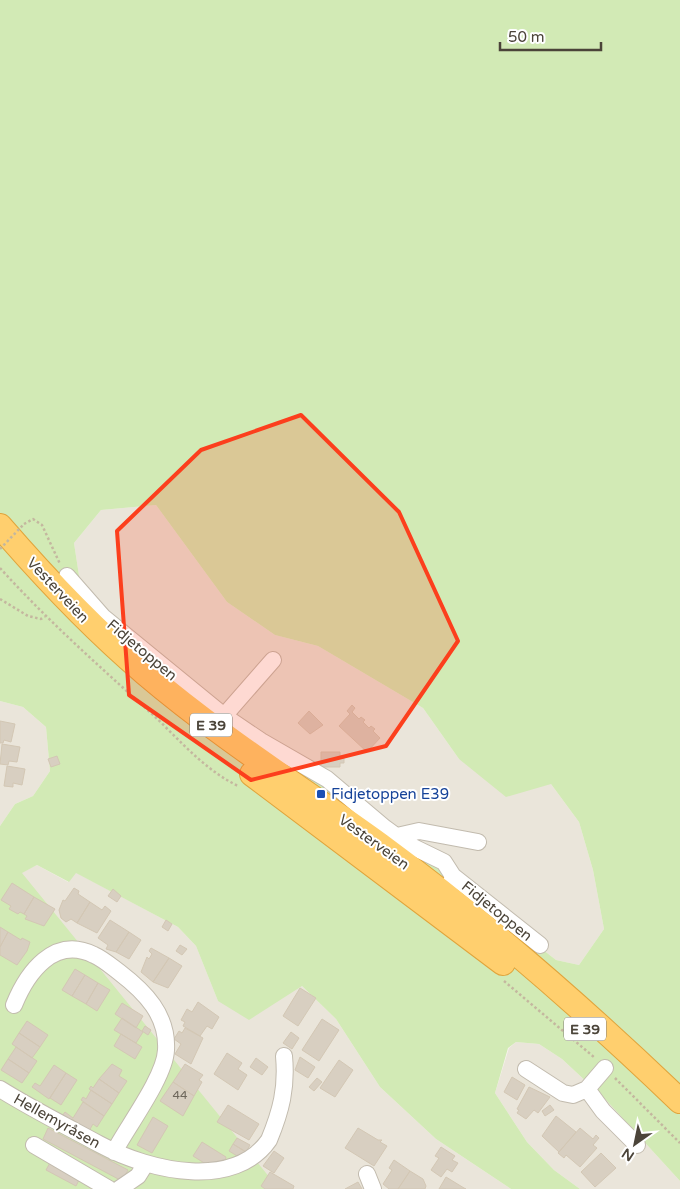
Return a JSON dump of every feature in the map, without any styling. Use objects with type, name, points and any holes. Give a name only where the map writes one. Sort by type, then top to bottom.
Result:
[{"type":"highway","name":"Vesterveien","points":[[0,526],[82,617],[145,673],[221,733],[444,894],[565,994],[680,1101]]},
{"type":"highway","name":"Vesterveien","points":[[0,549],[74,626],[137,683],[214,745],[444,894],[528,982],[584,1029],[680,1120]]},
{"type":"street","name":"Fidjetoppen","points":[[67,576],[103,617],[224,716],[261,741],[327,779],[396,836],[444,862],[444,894],[540,945]]},
{"type":"street","points":[[224,716],[273,660]]},
{"type":"street","points":[[396,836],[419,831],[478,842]]},
{"type":"street","name":"Hellemyråsen","points":[[14,1005],[23,982],[43,961],[60,952],[74,950],[93,954],[102,960],[140,990],[153,1004],[165,1035],[164,1061],[114,1152]]},
{"type":"street","points":[[232,1182],[248,1172],[266,1148],[282,1110],[284,1056]]},
{"type":"street","points":[[526,1069],[563,1093],[573,1095],[587,1088],[605,1068]]},
{"type":"street","points":[[587,1088],[603,1111],[637,1145]]},
{"type":"street","name":"Hellemyråsen","points":[[0,1089],[143,1168],[184,1185],[201,1188]]},
{"type":"street","points":[[34,1145],[109,1189]]},
{"type":"street","points":[[120,1189],[138,1176],[143,1168]]},
{"type":"path","points":[[0,549],[24,524],[34,519],[42,525],[67,576]]},
{"type":"path","points":[[0,599],[28,616],[41,619],[46,616]]},
{"type":"path","points":[[605,1068],[680,1143]]},
{"type":"highlighted area","points":[[301,415],[399,512],[458,641],[386,746],[251,780],[129,695],[117,531],[201,450]]},
{"type":"shaded area","points":[[156,505],[227,602],[275,635],[318,646],[423,708],[459,759],[551,784],[579,822],[593,870],[604,929],[579,965],[556,960],[432,863],[134,641],[80,582],[74,543],[101,510]]},
{"type":"shaded area","points":[[0,701],[23,707],[46,727],[50,771],[33,796],[15,804],[0,826]]},
{"type":"shaded area","points":[[37,865],[68,882],[75,872],[178,927],[196,946],[218,1001],[302,986],[336,1019],[380,1087],[436,1139],[511,1189],[0,1189],[4,881]]},
{"type":"shaded area","points":[[516,1042],[539,1044],[562,1059],[606,1100],[680,1181],[680,1189],[580,1189],[554,1170],[527,1142],[495,1093],[509,1048]]},
{"type":"green space","points":[[0,0],[680,0],[680,1181],[606,1100],[562,1059],[539,1044],[516,1042],[508,1048],[495,1093],[527,1142],[554,1170],[580,1189],[511,1189],[436,1139],[380,1087],[336,1019],[302,986],[249,1020],[218,1001],[196,946],[178,927],[76,873],[69,882],[37,865],[22,873],[279,1189],[0,1189],[0,826],[15,804],[33,796],[50,771],[46,727],[23,707],[0,701]],"holes":[[[156,505],[227,602],[275,635],[318,646],[423,708],[459,759],[506,797],[551,784],[579,822],[593,870],[604,929],[579,965],[556,960],[432,863],[134,641],[80,582],[74,543],[101,510]]]},
{"type":"building","points":[[352,705],[355,708],[352,712],[359,719],[361,717],[365,720],[363,722],[369,728],[371,726],[375,729],[373,731],[380,738],[367,752],[339,726],[350,714],[347,711]]},
{"type":"building","points":[[309,711],[323,725],[310,734],[298,723]]},
{"type":"building","points":[[0,721],[15,724],[11,742],[4,740],[3,743],[0,743]]},
{"type":"building","points":[[2,744],[20,747],[17,762],[9,761],[8,765],[0,764]]},
{"type":"building","points":[[321,752],[340,752],[340,756],[344,756],[344,763],[340,763],[340,767],[321,767]]},
{"type":"building","points":[[57,756],[60,764],[51,767],[48,759]]},
{"type":"building","points":[[7,766],[25,769],[22,785],[13,783],[13,787],[4,786]]},
{"type":"building","points":[[12,883],[34,897],[24,914],[20,912],[18,914],[9,909],[11,906],[1,900]]},
{"type":"building","points":[[74,888],[79,891],[78,894],[90,902],[77,923],[71,919],[66,922],[61,918],[59,910],[63,900],[65,901]]},
{"type":"building","points":[[113,889],[121,896],[117,902],[108,896]]},
{"type":"building","points":[[34,897],[55,909],[44,926],[25,919],[27,916],[24,914]]},
{"type":"building","points":[[90,902],[102,910],[105,906],[111,911],[97,933],[77,923]]},
{"type":"building","points":[[110,920],[129,932],[116,952],[106,949],[108,945],[98,938]]},
{"type":"building","points":[[166,920],[172,924],[168,931],[162,927]]},
{"type":"building","points":[[0,927],[8,932],[0,947]]},
{"type":"building","points":[[8,932],[21,940],[22,938],[30,942],[27,951],[17,965],[0,955],[0,947]]},
{"type":"building","points":[[129,932],[141,940],[129,959],[116,952]]},
{"type":"building","points":[[180,945],[187,949],[182,955],[176,951]]},
{"type":"building","points":[[151,948],[169,958],[153,982],[141,972],[147,957],[149,959],[152,954],[149,951]]},
{"type":"building","points":[[169,958],[182,966],[168,988],[153,982]]},
{"type":"building","points":[[75,969],[85,975],[72,996],[62,990]]},
{"type":"building","points":[[85,975],[98,983],[86,1004],[72,996]]},
{"type":"building","points":[[98,983],[110,990],[97,1011],[86,1004]]},
{"type":"building","points":[[300,988],[316,998],[298,1026],[283,1016]]},
{"type":"building","points":[[198,1002],[219,1017],[212,1029],[207,1026],[200,1036],[183,1026],[185,1022],[181,1020],[187,1009],[192,1012]]},
{"type":"building","points":[[122,1003],[143,1016],[136,1028],[115,1014]]},
{"type":"building","points":[[122,1018],[143,1032],[136,1043],[114,1030]]},
{"type":"building","points":[[322,1019],[339,1030],[319,1061],[302,1050]]},
{"type":"building","points":[[27,1021],[48,1035],[40,1047],[19,1033]]},
{"type":"building","points":[[145,1026],[151,1030],[148,1035],[142,1031]]},
{"type":"building","points":[[185,1028],[203,1038],[191,1064],[175,1054],[181,1044],[174,1039],[179,1031],[182,1033]]},
{"type":"building","points":[[291,1032],[299,1038],[292,1049],[283,1043]]},
{"type":"building","points":[[19,1033],[40,1047],[32,1058],[12,1044]]},
{"type":"building","points":[[121,1034],[142,1047],[135,1059],[114,1046]]},
{"type":"building","points":[[16,1047],[37,1061],[29,1073],[8,1059]]},
{"type":"building","points":[[227,1053],[242,1063],[238,1069],[247,1075],[238,1090],[214,1074]]},
{"type":"building","points":[[300,1057],[315,1067],[308,1078],[295,1070]]},
{"type":"building","points":[[256,1058],[268,1067],[262,1075],[250,1067]]},
{"type":"building","points":[[8,1059],[29,1073],[22,1083],[1,1070]]},
{"type":"building","points":[[339,1060],[353,1070],[335,1097],[320,1088]]},
{"type":"building","points":[[112,1064],[122,1070],[119,1076],[127,1081],[119,1093],[99,1079]]},
{"type":"building","points":[[185,1064],[203,1075],[199,1080],[202,1082],[194,1096],[173,1082]]},
{"type":"building","points":[[54,1065],[66,1073],[49,1099],[32,1087],[35,1083],[40,1086]]},
{"type":"building","points":[[66,1073],[77,1080],[61,1105],[50,1098]]},
{"type":"building","points":[[512,1077],[525,1085],[517,1100],[504,1092]]},
{"type":"building","points":[[317,1078],[322,1082],[314,1091],[309,1087]]},
{"type":"building","points":[[99,1079],[119,1093],[112,1104],[89,1089],[91,1086],[93,1088]]},
{"type":"building","points":[[173,1082],[194,1096],[183,1116],[160,1101]]},
{"type":"building","points":[[529,1087],[550,1097],[538,1113],[534,1110],[526,1119],[517,1113],[519,1110],[517,1109]]},
{"type":"building","points":[[91,1090],[112,1104],[104,1116],[81,1100],[83,1097],[86,1099]]},
{"type":"building","points":[[83,1102],[104,1116],[97,1127],[93,1124],[89,1131],[72,1119],[70,1122],[62,1116],[65,1112],[73,1118]]},
{"type":"building","points":[[228,1105],[259,1124],[249,1140],[217,1122]]},
{"type":"building","points":[[550,1105],[554,1110],[545,1116],[542,1111]]},
{"type":"building","points":[[556,1116],[576,1132],[559,1152],[542,1136]]},
{"type":"building","points":[[153,1117],[168,1126],[152,1153],[137,1145]]},
{"type":"building","points":[[48,1128],[128,1170],[122,1181],[43,1139]]},
{"type":"building","points":[[358,1128],[378,1140],[382,1140],[380,1142],[387,1146],[374,1166],[345,1148]]},
{"type":"building","points":[[580,1128],[593,1139],[596,1135],[599,1138],[593,1145],[597,1148],[580,1167],[566,1155],[564,1158],[558,1153]]},
{"type":"building","points":[[237,1138],[250,1145],[246,1152],[233,1144]]},
{"type":"building","points":[[202,1142],[226,1157],[222,1174],[193,1156]]},
{"type":"building","points":[[233,1144],[246,1152],[242,1159],[229,1151]]},
{"type":"building","points":[[441,1147],[455,1156],[452,1160],[458,1163],[452,1172],[447,1169],[441,1177],[431,1170],[439,1158],[435,1156]]},
{"type":"building","points":[[274,1151],[284,1158],[274,1173],[263,1166]]},
{"type":"building","points":[[601,1153],[616,1168],[595,1187],[581,1172]]},
{"type":"building","points":[[52,1159],[82,1174],[76,1186],[46,1170]]},
{"type":"building","points":[[394,1160],[410,1171],[398,1189],[389,1189],[383,1184],[392,1170],[389,1168]]},
{"type":"building","points":[[410,1171],[423,1179],[426,1186],[425,1189],[398,1189]]},
{"type":"building","points":[[270,1172],[294,1186],[293,1189],[265,1189],[261,1186]]},
{"type":"building","points":[[446,1177],[464,1188],[466,1189],[439,1189]]},
{"type":"building","points":[[358,1182],[362,1189],[345,1189]]},
{"type":"place","name":"Fidjetoppen E39","points":[[321,794]]}]
